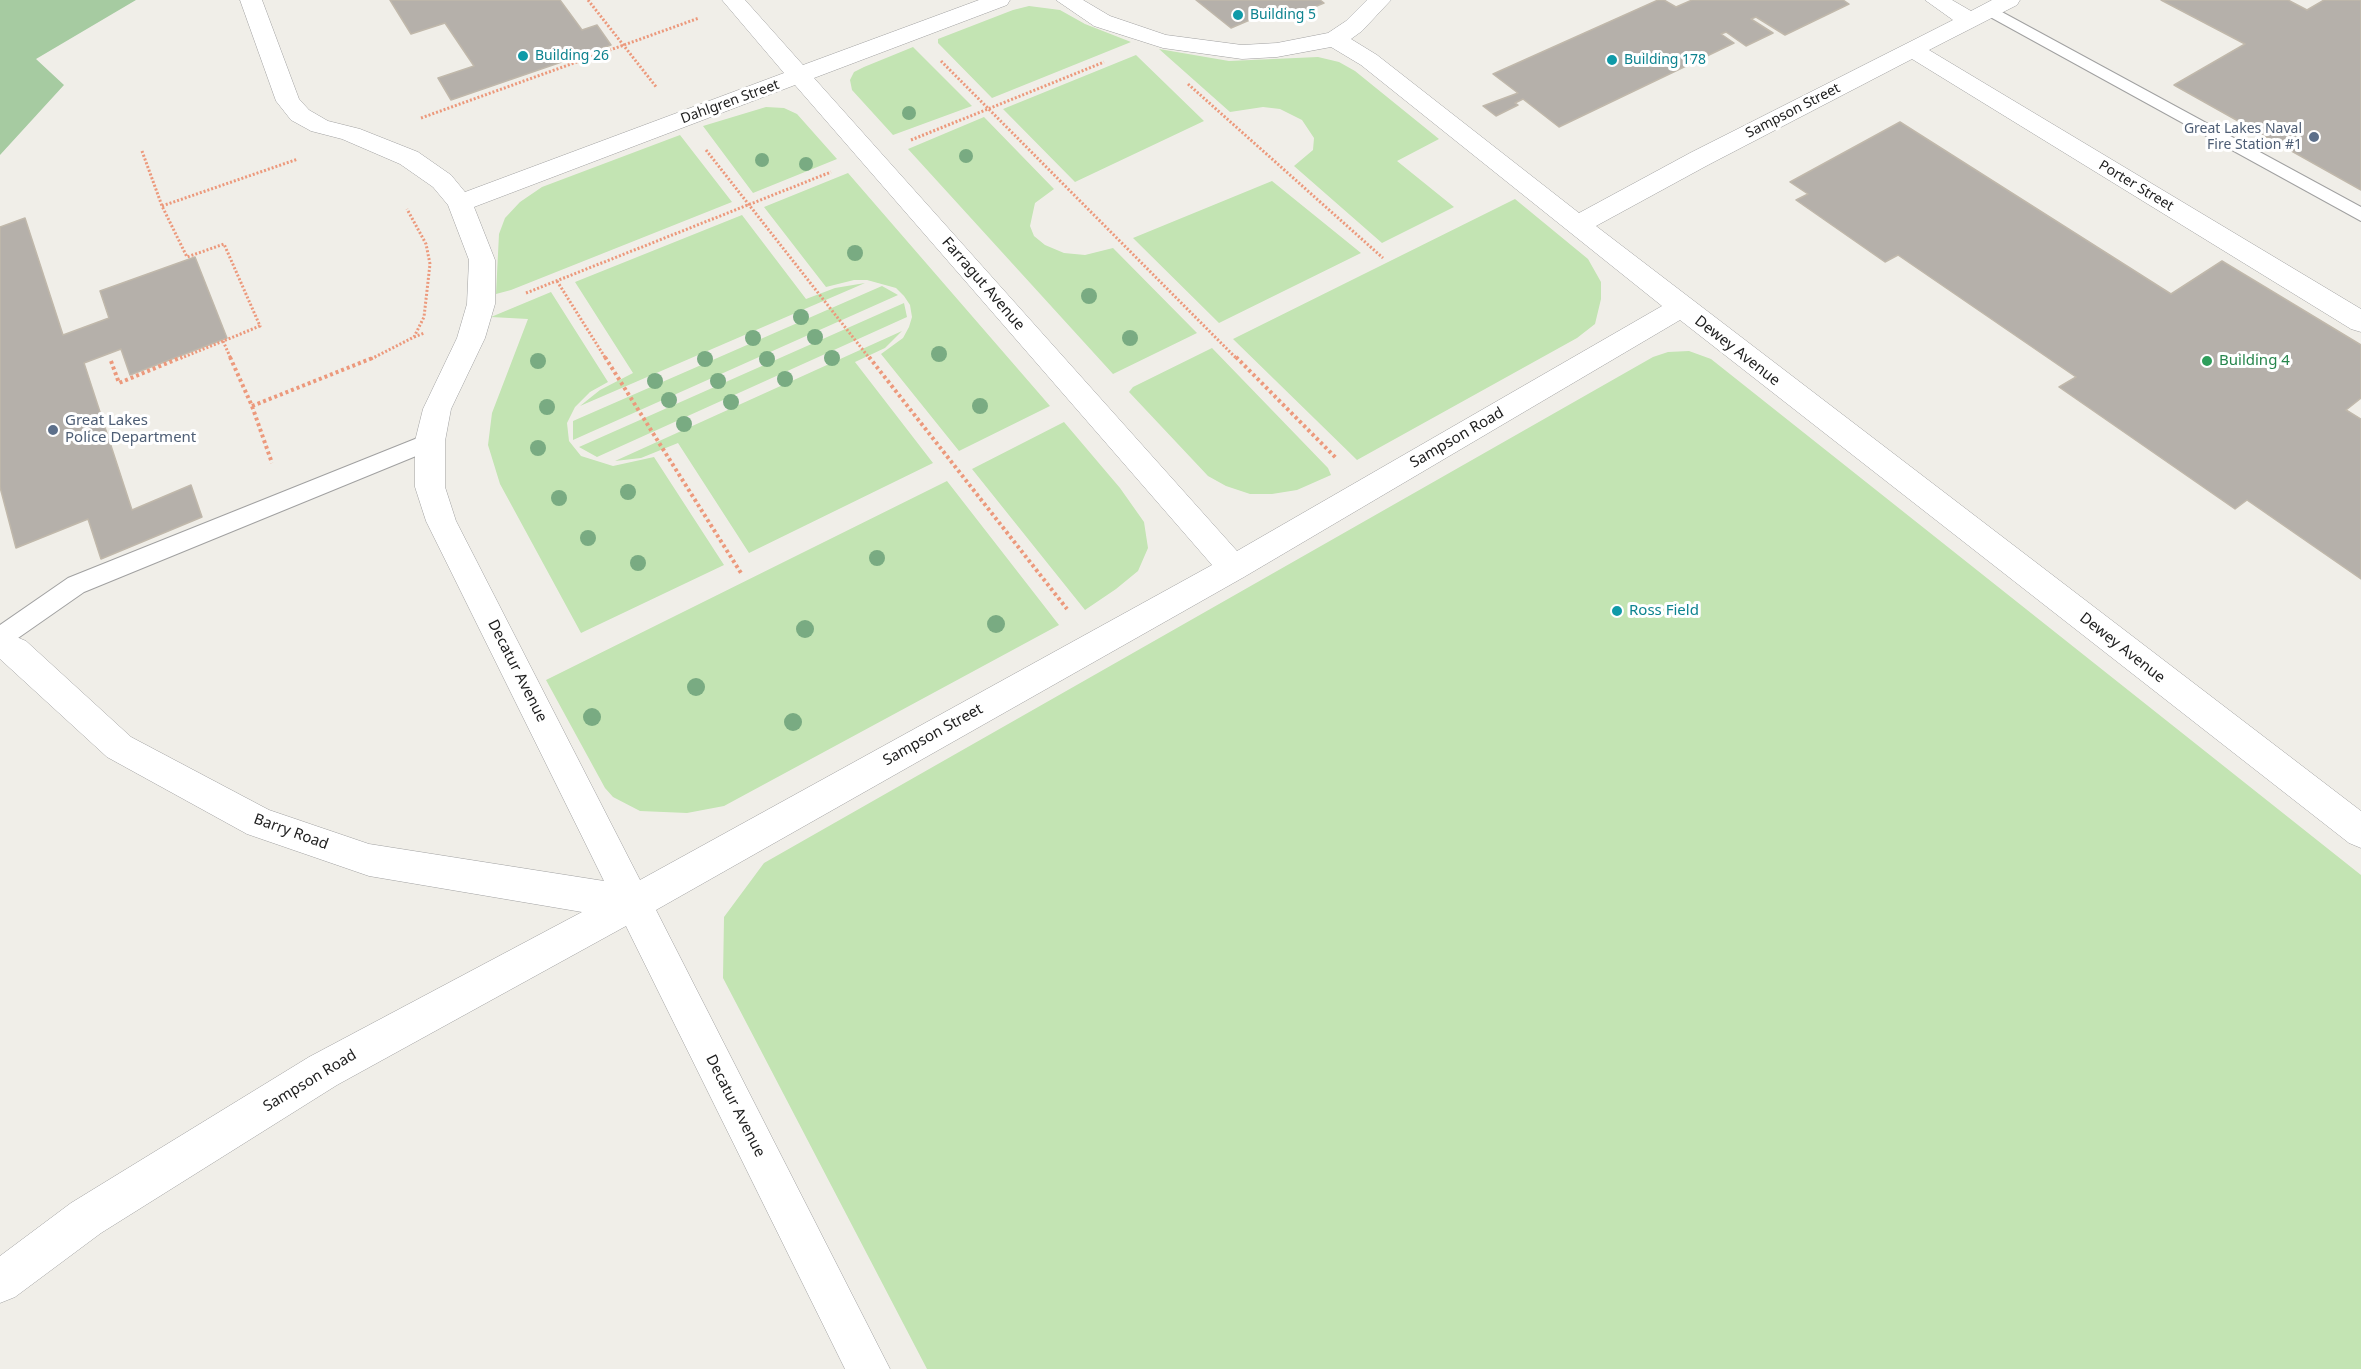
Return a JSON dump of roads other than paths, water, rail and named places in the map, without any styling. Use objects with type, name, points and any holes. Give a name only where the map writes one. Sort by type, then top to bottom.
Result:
[{"type":"street","name":"Decatur Avenue","points":[[251,0],[288,101],[300,115],[320,126],[359,137],[409,158],[442,181],[460,203],[482,260],[478,312],[471,338],[437,409],[430,441],[428,454],[430,487],[441,521],[868,1369]]},
{"type":"street","name":"Farragut Avenue","points":[[733,0],[1233,568]]},
{"type":"street","name":"Dahlgren Street","points":[[460,203],[999,0]]},
{"type":"street","points":[[1067,0],[1102,21],[1163,41],[1242,52],[1276,50],[1335,39],[1354,26],[1380,0]]},
{"type":"street","points":[[1936,0],[1989,10]]},
{"type":"street","name":"Sampson Street","points":[[1578,225],[1989,10]]},
{"type":"street","name":"Dewey Avenue","points":[[1335,39],[1369,60],[1680,308],[2361,832]]},
{"type":"street","name":"Porter Street","points":[[1911,49],[2361,322]]},
{"type":"street","name":"Sampson Road","points":[[1233,568],[1680,308]]},
{"type":"street","name":"Sampson Street","points":[[633,903],[1233,568]]},
{"type":"street","name":"Barry Road","points":[[0,644],[15,651],[119,747],[259,823],[369,860],[633,903]]},
{"type":"street","name":"Sampson Road","points":[[0,1282],[86,1218],[323,1071],[633,903]]},
{"type":"lane","points":[[1989,10],[2361,215]]},
{"type":"lane","points":[[0,638],[76,585],[430,441]]},
{"type":"place","name":"Building 5","points":[[1238,15]]},
{"type":"place","name":"Building 26","points":[[523,56]]},
{"type":"place","name":"Building 178","points":[[1612,60]]},
{"type":"place","name":"Great Lakes Naval Fire Station #1","points":[[2314,137]]},
{"type":"place","name":"Building 4","points":[[2207,361]]},
{"type":"place","name":"Great Lakes Police Department","points":[[53,430]]},
{"type":"place","name":"Ross Field","points":[[1617,611]]}]
